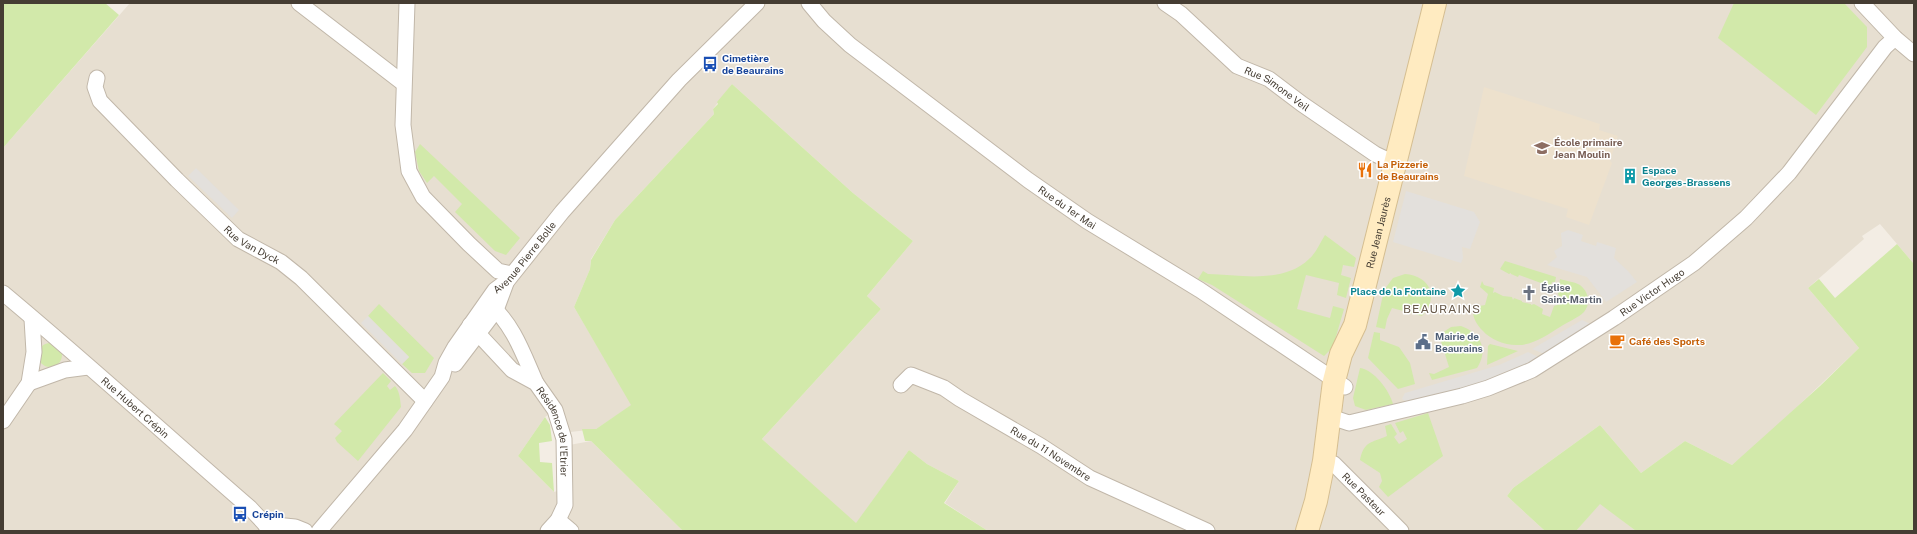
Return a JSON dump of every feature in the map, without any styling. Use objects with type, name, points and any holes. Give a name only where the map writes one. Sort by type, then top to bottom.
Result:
[{"type":"main road","name":"Rue Jean Jaurès","points":[[1340,384],[1352,358],[1355,325],[1435,3]]},
{"type":"main road","points":[[1307,531],[1329,463],[1340,384]]},
{"type":"street","points":[[299,3],[403,83]]},
{"type":"street","points":[[407,3],[403,83],[403,125],[409,172],[423,197],[498,271],[509,277]]},
{"type":"street","name":"Avenue Pierre Bolle","points":[[474,330],[509,277],[562,212],[679,80],[757,3]]},
{"type":"street","name":"Rue du 1er Mai","points":[[809,3],[824,21],[850,45],[1028,180],[1088,221],[1200,290],[1340,384]]},
{"type":"street","points":[[1862,3],[1895,38],[1914,54]]},
{"type":"street","name":"Rue Simone Veil","points":[[1165,4],[1180,14],[1237,66],[1269,79],[1302,104],[1375,154],[1396,164]]},
{"type":"street","name":"Rue Victor Hugo","points":[[1335,418],[1349,423],[1370,419],[1462,396],[1506,381],[1548,361],[1694,263],[1746,218],[1772,192],[1821,133],[1885,47],[1895,38]]},
{"type":"street","name":"Rue Van Dyck","points":[[97,78],[95,87],[100,102],[177,180],[238,239],[281,262],[301,278],[425,401]]},
{"type":"street","name":"Rue Hubert Crépin","points":[[3,293],[32,319],[51,333],[250,508],[267,527]]},
{"type":"street","points":[[491,306],[519,345],[536,383]]},
{"type":"street","points":[[3,421],[29,383],[34,352],[32,319]]},
{"type":"street","points":[[319,531],[405,430],[442,377],[449,358],[474,330]]},
{"type":"street","name":"Résidence de l'Etrier","points":[[474,330],[512,370],[536,383],[555,410],[564,439],[565,505],[553,526],[571,531]]},
{"type":"street","points":[[29,383],[65,370],[88,367]]},
{"type":"street","name":"Rue du 11 Novembre","points":[[901,385],[911,375],[944,388],[960,399],[1041,446],[1090,478],[1207,531]]},
{"type":"street","name":"Rue Pasteur","points":[[1329,463],[1402,531]]},
{"type":"street","points":[[267,527],[295,527],[307,531],[338,507]]},
{"type":"shaded area","points":[[130,3],[1914,3],[1914,264],[1880,224],[1862,236],[1864,239],[1808,288],[1859,348],[1760,442],[1732,465],[1685,441],[1641,473],[1600,425],[1513,488],[1507,496],[1545,531],[988,531],[945,503],[959,481],[927,464],[909,450],[856,524],[762,439],[881,309],[867,296],[913,241],[853,193],[732,84],[713,109],[714,114],[615,220],[591,259],[590,269],[574,307],[632,405],[596,429],[562,433],[555,410],[545,417],[518,456],[554,492],[564,489],[564,446],[591,441],[683,531],[3,531],[3,148]]},
{"type":"shaded area","name":"École primaire Jean Moulin","points":[[1484,87],[1600,124],[1599,130],[1618,136],[1610,161],[1612,163],[1589,225],[1566,217],[1568,209],[1464,176]]},
{"type":"shaded area","points":[[196,168],[239,210],[232,218],[188,176]]},
{"type":"shaded area","points":[[1406,191],[1474,212],[1480,222],[1470,249],[1462,247],[1463,258],[1461,263],[1393,242]]},
{"type":"shaded area","points":[[1568,230],[1583,235],[1581,241],[1596,246],[1597,242],[1616,248],[1614,258],[1637,282],[1606,302],[1587,277],[1547,265],[1557,257],[1554,251],[1562,246],[1561,233]]},
{"type":"shaded area","points":[[368,316],[409,357],[402,364],[361,323]]},
{"type":"shaded area","points":[[1582,320],[1595,326],[1547,355],[1532,349]]},
{"type":"shaded area","points":[[1528,352],[1542,359],[1519,371],[1411,404],[1402,399],[1405,393],[1499,365]]},
{"type":"shaded area","points":[[1600,503],[1636,531],[1576,531]]},
{"type":"green space","points":[[3,3],[105,3],[119,15],[3,148]]},
{"type":"green space","points":[[1734,3],[1844,3],[1867,27],[1867,47],[1816,115],[1718,38]]},
{"type":"green space","points":[[732,84],[853,193],[913,241],[867,296],[881,309],[762,439],[856,523],[909,450],[927,464],[959,481],[944,503],[988,531],[683,531],[591,441],[585,441],[582,429],[596,429],[631,405],[574,307],[590,269],[591,260],[615,220],[714,114],[713,109],[718,104],[717,102]]},
{"type":"green space","points":[[420,144],[520,238],[506,255],[495,251],[455,212],[462,204],[434,176],[427,183],[419,171],[415,152]]},
{"type":"green space","points":[[1325,235],[1356,258],[1354,267],[1343,265],[1341,275],[1351,278],[1346,298],[1337,295],[1339,283],[1306,275],[1297,309],[1330,318],[1333,306],[1344,309],[1333,347],[1324,356],[1212,285],[1198,279],[1203,271],[1208,274],[1248,276],[1274,275],[1287,272],[1299,267],[1309,259],[1316,251]]},
{"type":"green space","points":[[1897,244],[1914,264],[1914,531],[1636,531],[1600,504],[1576,531],[1545,531],[1507,496],[1513,488],[1600,425],[1641,473],[1685,441],[1732,465],[1820,386],[1859,348],[1808,288],[1819,279],[1835,298]]},
{"type":"green space","points":[[1505,261],[1556,277],[1555,282],[1552,282],[1549,286],[1519,275],[1518,277],[1511,273],[1509,274],[1500,269]]},
{"type":"green space","points":[[1405,274],[1421,279],[1430,289],[1430,302],[1427,309],[1422,316],[1392,308],[1387,319],[1385,329],[1376,327],[1384,290],[1393,278]]},
{"type":"green space","points":[[1560,279],[1580,285],[1587,295],[1588,305],[1584,312],[1579,316],[1534,342],[1522,345],[1502,343],[1493,339],[1478,326],[1473,314],[1473,307],[1485,305],[1488,294],[1480,287],[1482,281],[1484,285],[1494,288],[1493,293],[1495,292],[1503,296],[1512,297],[1513,300],[1514,298],[1531,305],[1534,304],[1543,309],[1542,314],[1550,317],[1554,306],[1560,304],[1558,302],[1560,298],[1558,294]]},
{"type":"green space","points":[[379,304],[434,358],[425,373],[412,373],[402,364],[409,357],[368,316]]},
{"type":"green space","points":[[1461,326],[1474,333],[1481,343],[1481,361],[1477,368],[1432,380],[1429,373],[1434,374],[1449,367],[1439,335],[1451,327]]},
{"type":"green space","points":[[1374,332],[1380,333],[1380,340],[1399,347],[1410,363],[1415,384],[1398,389],[1368,358]]},
{"type":"green space","points":[[50,343],[55,344],[61,350],[61,360],[55,366],[50,367],[45,366],[39,360],[38,355],[39,350],[45,344]]},
{"type":"green space","points":[[1490,344],[1518,351],[1487,365],[1488,346]]},
{"type":"green space","points":[[1360,368],[1370,372],[1376,377],[1388,393],[1393,404],[1366,410],[1355,406],[1353,398]]},
{"type":"green space","points":[[383,373],[391,381],[387,386],[390,390],[395,386],[397,388],[400,396],[401,407],[358,461],[337,442],[335,438],[342,431],[334,424]]},
{"type":"green space","points":[[1428,413],[1443,456],[1388,497],[1379,487],[1382,481],[1380,473],[1360,460],[1364,449],[1372,442],[1387,436],[1385,426],[1391,424],[1397,434],[1394,437],[1399,444],[1407,439],[1403,431],[1400,433],[1395,423]]},
{"type":"green space","points":[[545,417],[550,425],[552,441],[539,443],[540,462],[552,463],[554,492],[518,456]]},
{"type":"place","name":"Cimetière de Beaurains","points":[[710,64]]},
{"type":"place","name":"École primaire Jean Moulin","points":[[1542,148]]},
{"type":"place","name":"La Pizzerie de Beaurains","points":[[1365,170]]},
{"type":"place","name":"Espace Georges-Brassens","points":[[1630,176]]},
{"type":"place","name":"Place de la Fontaine","points":[[1458,291]]},
{"type":"place","name":"Église Saint-Martin","points":[[1529,293]]},
{"type":"place","name":"Café des Sports","points":[[1617,341]]},
{"type":"place","name":"Mairie de Beaurains","points":[[1423,342]]},
{"type":"place","name":"Crépin","points":[[240,514]]},
{"type":"district","name":"BEAURAINS","points":[[1442,309]]}]
